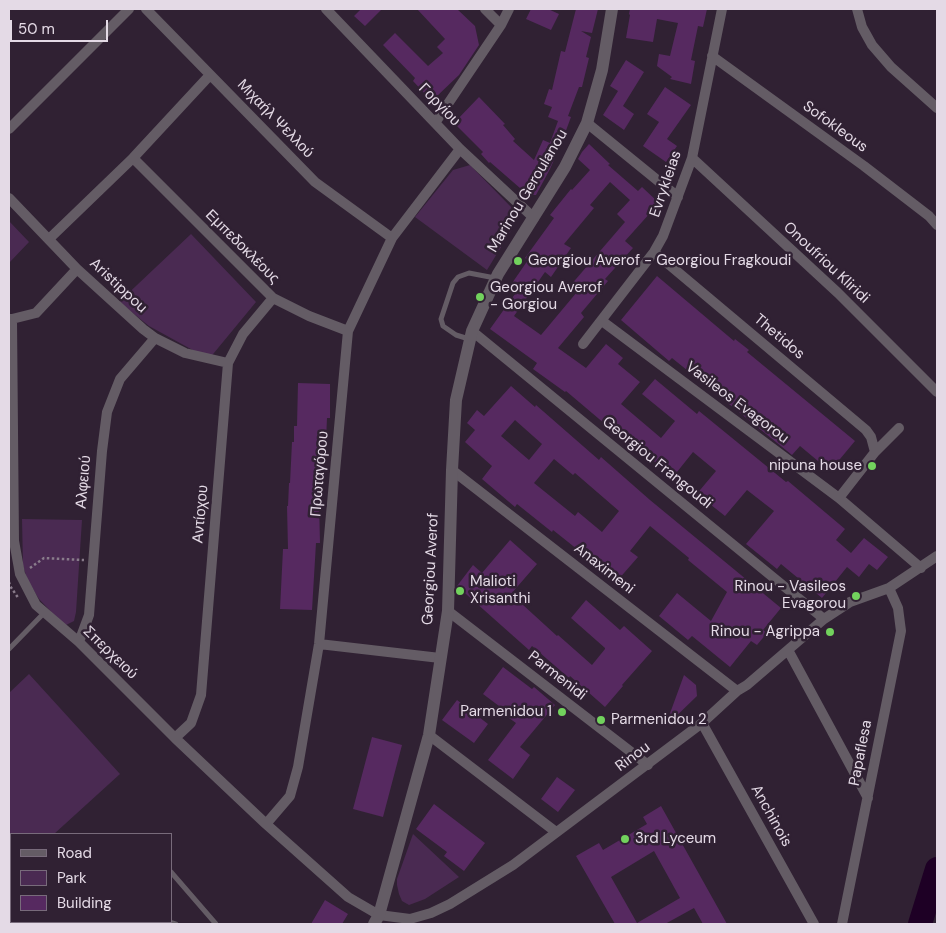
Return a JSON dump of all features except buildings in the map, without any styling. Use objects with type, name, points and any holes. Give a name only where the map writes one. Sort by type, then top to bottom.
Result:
[{"type":"street","points":[[9,129],[129,9]]},
{"type":"street","name":"Μιχαήλ Ψελλού","points":[[146,9],[315,182],[392,238]]},
{"type":"street","name":"Γοργίου","points":[[326,9],[460,149],[534,218]]},
{"type":"street","points":[[485,9],[501,25]]},
{"type":"street","points":[[435,123],[501,25],[509,9]]},
{"type":"street","name":"Marinou Geroulanou","points":[[497,276],[565,167],[587,123],[602,70],[612,9]]},
{"type":"street","name":"Evrykleias","points":[[583,344],[654,252],[663,236],[692,158],[722,9]]},
{"type":"street","points":[[857,9],[862,27],[872,45],[891,67],[937,108]]},
{"type":"street","name":"Sofokleous","points":[[712,56],[864,166],[930,216],[937,225]]},
{"type":"street","points":[[50,239],[133,158],[210,75]]},
{"type":"street","points":[[587,123],[678,197]]},
{"type":"street","name":"Πρωταγόρου","points":[[266,824],[290,796],[298,767],[319,644],[348,331],[392,238],[460,149]]},
{"type":"street","name":"Εμπεδοκλέους","points":[[133,158],[273,298],[309,316],[348,331]]},
{"type":"street","name":"Onoufriou Kliridi","points":[[692,158],[838,293],[937,392]]},
{"type":"street","name":"Aristippou","points":[[9,198],[77,269],[143,329],[155,338],[185,353],[228,363]]},
{"type":"street","name":"Thetidos","points":[[654,252],[866,430],[871,437],[875,452]]},
{"type":"street","points":[[11,319],[36,313],[77,269]]},
{"type":"street","name":"Georgiou Averof","points":[[377,920],[429,735],[448,611],[456,400],[471,335],[497,276]]},
{"type":"street","name":"Αντίοχου","points":[[175,738],[191,723],[201,694],[228,363],[243,334],[273,298]]},
{"type":"street","name":"Σπερχειού","points":[[11,319],[14,541],[20,574],[36,605],[79,642],[175,738],[266,824],[348,897],[377,920]]},
{"type":"street","name":"Vasileos Evagorou","points":[[602,321],[839,498],[921,568]]},
{"type":"street","name":"Georgiou Frangoudi","points":[[471,335],[824,619]]},
{"type":"street","name":"Αλφειού","points":[[79,642],[89,615],[102,450],[107,412],[120,379],[155,338]]},
{"type":"street","points":[[839,498],[875,452],[899,428]]},
{"type":"street","name":"Anaximeni","points":[[452,470],[737,691]]},
{"type":"street","name":"Rinou","points":[[377,920],[410,919],[431,914],[513,865],[702,723],[737,691],[747,685],[824,619],[850,602],[889,588],[937,556]]},
{"type":"street","name":"Papaflesa","points":[[842,924],[901,631],[898,608],[889,588]]},
{"type":"street","name":"Parmenidi","points":[[448,611],[648,765]]},
{"type":"street","points":[[319,644],[440,658]]},
{"type":"street","points":[[788,650],[868,798]]},
{"type":"street","name":"Anchinois","points":[[702,723],[814,924]]},
{"type":"street","points":[[429,735],[556,832]]},
{"type":"lane","points":[[471,335],[456,335],[442,326],[441,319],[453,283],[458,277],[469,273],[497,276]]},
{"type":"lane","points":[[9,649],[44,613]]},
{"type":"lane","points":[[172,873],[216,924]]},
{"type":"path","points":[[20,574],[44,558],[93,560]]},
{"type":"path","points":[[9,582],[21,602]]},
{"type":"green space","points":[[470,165],[512,208],[514,226],[487,270],[415,217],[453,170]]},
{"type":"green space","points":[[9,221],[29,242],[9,263]]},
{"type":"green space","points":[[191,234],[256,302],[209,359],[149,326],[119,302]]},
{"type":"green space","points":[[22,519],[82,520],[76,612],[74,621],[66,625],[39,599],[28,581],[23,566]]},
{"type":"green space","points":[[29,674],[120,774],[55,833],[10,833],[9,875],[9,693]]},
{"type":"green space","points":[[413,834],[459,877],[425,899],[409,905],[402,901],[397,879]]},
{"type":"waterway","points":[[920,924],[937,869]]},
{"type":"place","name":"Georgiou Averof - Georgiou Fragkoudi","points":[[518,261]]},
{"type":"place","name":"Georgiou Averof - Gorgiou","points":[[480,297]]},
{"type":"place","name":"nipuna house","points":[[872,466]]},
{"type":"place","name":"Malioti Xrisanthi","points":[[460,591]]},
{"type":"place","name":"Rinou - Vasileos Evagorou","points":[[856,596]]},
{"type":"place","name":"Rinou - Agrippa","points":[[830,632]]},
{"type":"place","name":"Parmenidou 1","points":[[562,712]]},
{"type":"place","name":"Parmenidou 2","points":[[601,720]]},
{"type":"place","name":"3rd Lyceum","points":[[625,839]]}]
